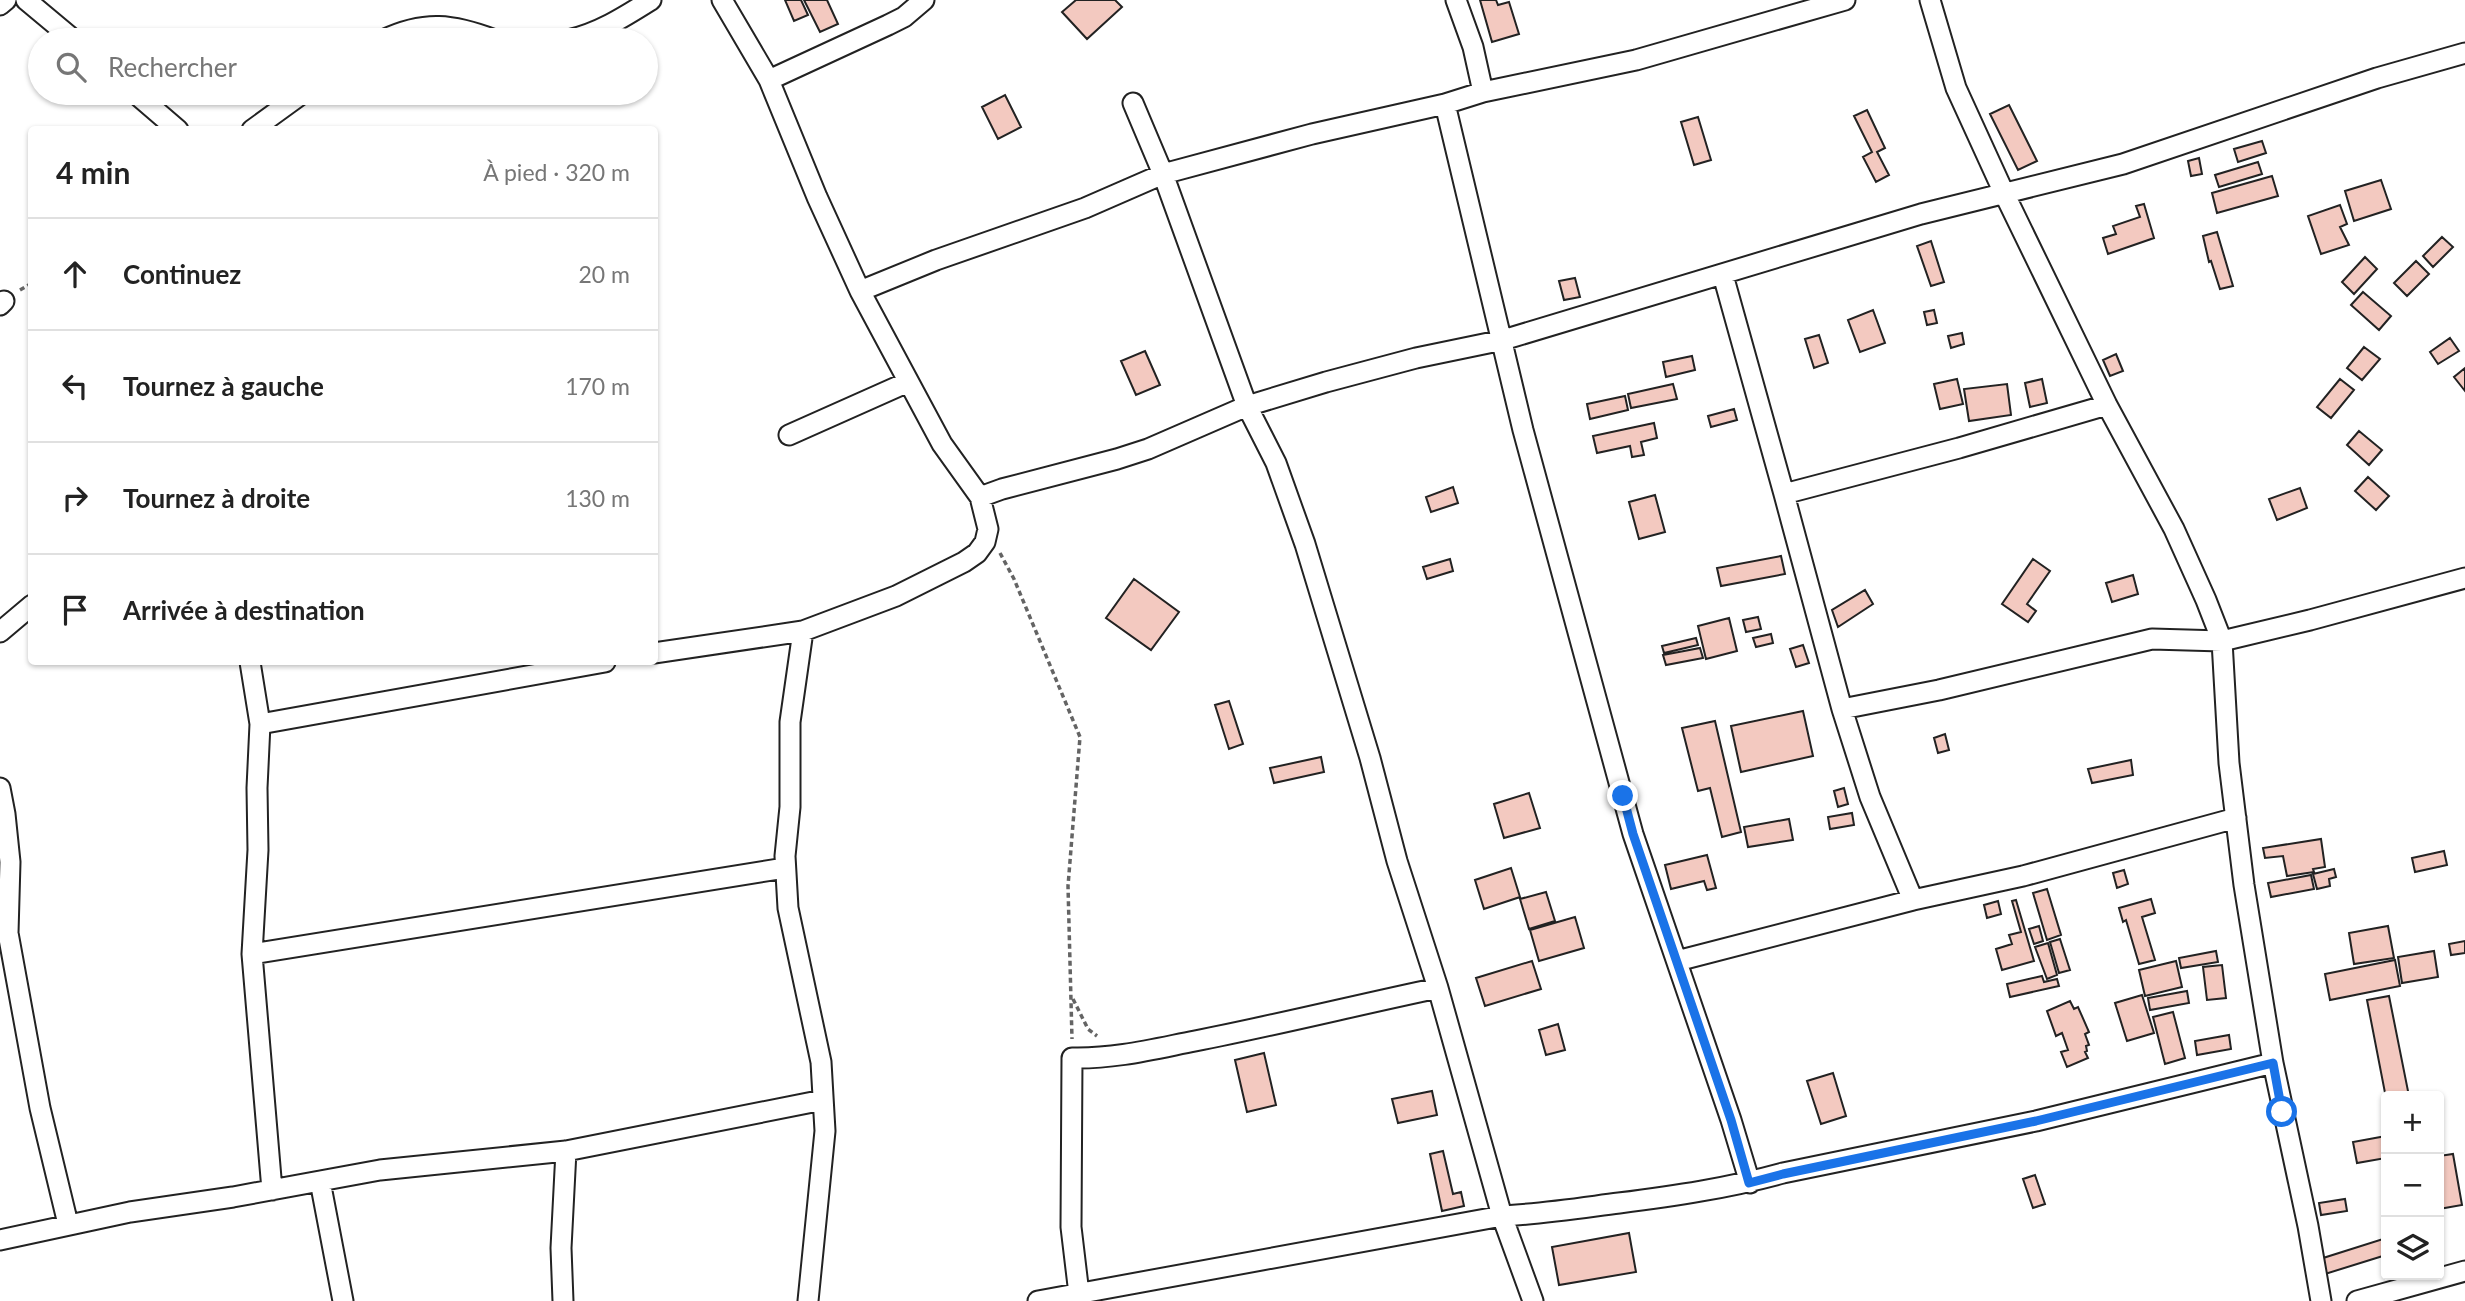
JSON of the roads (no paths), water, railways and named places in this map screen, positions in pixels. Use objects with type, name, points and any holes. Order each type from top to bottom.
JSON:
[{"type":"street","points":[[0,5],[6,0]]},
{"type":"street","points":[[26,0],[60,28]]},
{"type":"street","points":[[605,28],[651,0]]},
{"type":"street","points":[[658,652],[803,631],[896,596],[964,562],[977,554],[985,542],[988,529],[980,497],[942,444],[860,291],[817,197],[769,80],[722,0]]},
{"type":"street","points":[[769,80],[904,17],[924,0]]},
{"type":"street","points":[[1456,0],[1474,47],[1483,92]]},
{"type":"street","points":[[860,291],[936,260],[1085,208],[1163,174],[1312,134],[1446,104],[1483,92],[1636,60],[1845,0]]},
{"type":"street","points":[[1930,0],[1956,88],[2107,405],[2174,529],[2222,641],[2229,763],[2244,885],[2273,1063],[2308,1226],[2320,1301]]},
{"type":"street","points":[[414,28],[459,28]]},
{"type":"street","points":[[980,497],[1137,453],[1247,406],[1416,358],[1503,340],[1884,225],[2004,192],[2123,164],[2364,83],[2465,53]]},
{"type":"street","points":[[1133,103],[1163,174],[1247,406],[1276,463],[1306,544],[1370,758],[1397,861],[1438,988],[1502,1216],[1533,1301]]},
{"type":"street","points":[[1446,104],[1523,430],[1633,834],[1731,1120],[1749,1183]]},
{"type":"street","points":[[149,105],[173,126]]},
{"type":"street","points":[[258,126],[286,105]]},
{"type":"street","points":[[1723,275],[1842,709],[1870,797],[1913,900]]},
{"type":"street","points":[[789,435],[908,382]]},
{"type":"street","points":[[1784,494],[1959,448],[2107,405]]},
{"type":"street","points":[[1842,709],[1938,690],[2152,639],[2222,641],[2465,578]]},
{"type":"street","points":[[0,632],[28,608]]},
{"type":"street","points":[[803,631],[790,722],[790,807],[785,867],[792,930],[821,1062],[825,1131],[808,1301]]},
{"type":"street","points":[[250,665],[260,724],[258,850],[252,954],[272,1190]]},
{"type":"street","points":[[260,724],[588,665]]},
{"type":"street","points":[[0,788],[10,862],[8,933],[40,1108],[68,1224]]},
{"type":"street","points":[[1677,961],[1913,900],[2023,876],[2236,818]]},
{"type":"street","points":[[252,954],[785,867]]},
{"type":"street","points":[[1079,1294],[1071,1227],[1072,1058],[1141,1052],[1250,1031],[1438,988]]},
{"type":"street","points":[[1038,1301],[1502,1216],[1651,1199],[1749,1183],[2036,1121],[2273,1063]]},
{"type":"street","points":[[0,1240],[130,1212],[380,1170],[566,1151],[823,1100]]},
{"type":"street","points":[[563,1301],[561,1248],[566,1151]]},
{"type":"street","points":[[320,1181],[344,1301]]},
{"type":"street","points":[[2357,1301],[2465,1271]]}]
